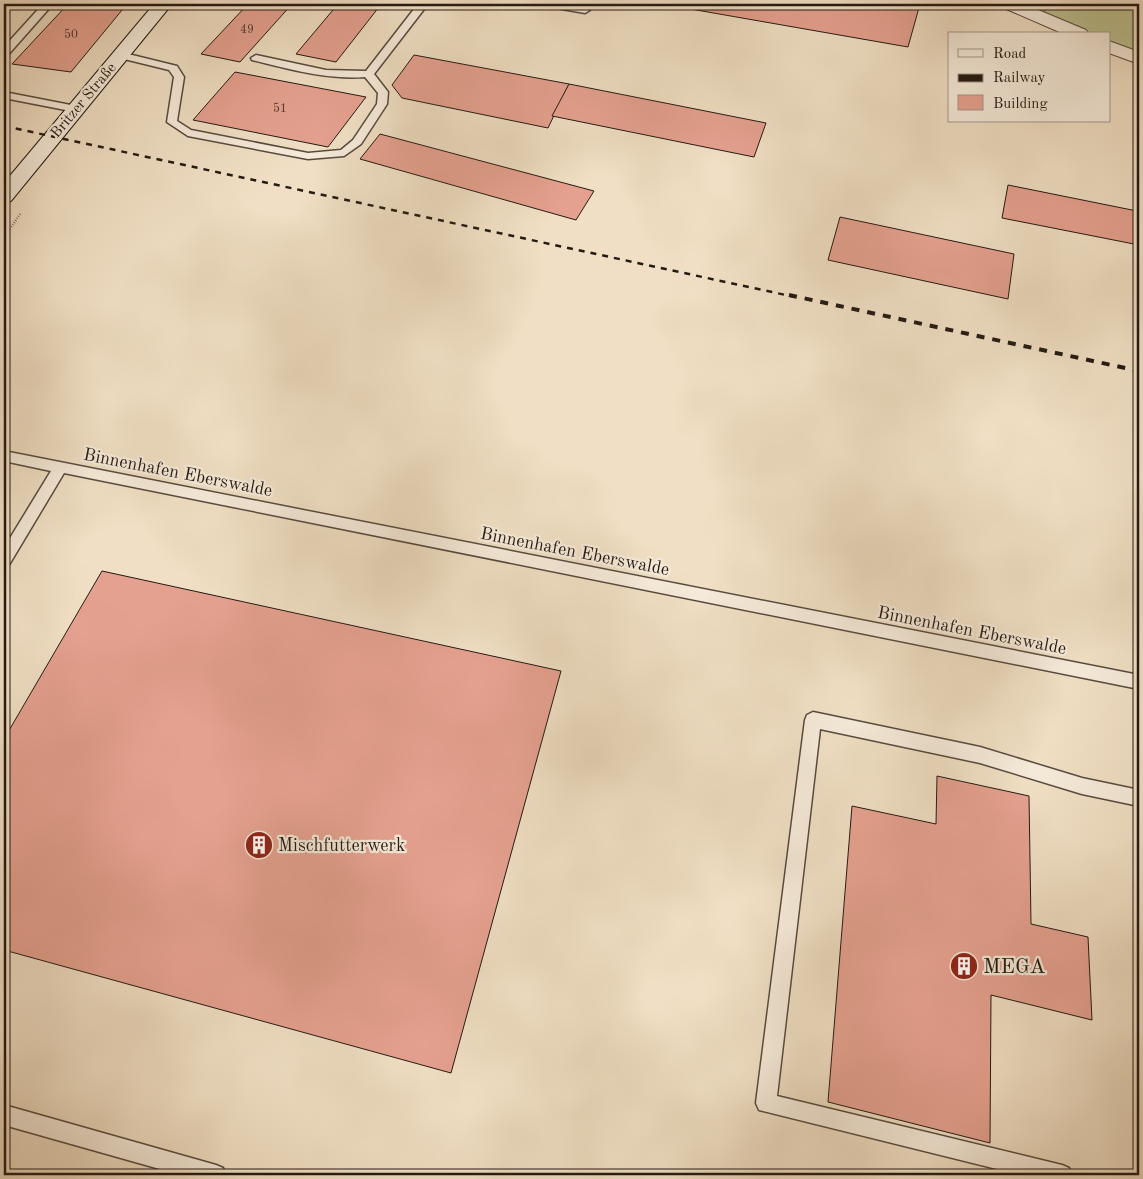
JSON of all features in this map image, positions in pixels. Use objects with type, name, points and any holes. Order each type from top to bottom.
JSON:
[{"type":"main road","name":"Britzer Straße","points":[[4,196],[163,4]]},
{"type":"main road","points":[[1010,4],[1075,32]]},
{"type":"main road","points":[[1110,46],[1139,59]]},
{"type":"lane","points":[[4,53],[48,4]]},
{"type":"lane","points":[[256,58],[348,77],[369,74],[423,4]]},
{"type":"lane","points":[[550,4],[585,10]]},
{"type":"lane","points":[[120,55],[173,68],[178,77],[172,122],[188,133],[308,156],[344,153],[357,142],[382,104],[383,92],[369,74]]},
{"type":"lane","points":[[4,96],[76,109]]},
{"type":"lane","name":"Binnenhafen Eberswalde","points":[[4,456],[1139,682]]},
{"type":"lane","points":[[4,561],[60,468]]},
{"type":"lane","points":[[1062,1175],[766,1103],[813,720],[980,755],[1082,786],[1139,798]]},
{"type":"lane","points":[[4,1116],[216,1175]]},
{"type":"green space","points":[[1046,4],[1139,4],[1139,57],[1110,44],[1110,32],[1082,32],[1044,15]]},
{"type":"building","points":[[68,4],[127,4],[71,72],[12,64]]},
{"type":"building","points":[[248,4],[292,4],[240,62],[201,54]]},
{"type":"building","points":[[338,4],[362,4],[379,7],[336,62],[296,54]]},
{"type":"building","points":[[662,4],[920,4],[908,47]]},
{"type":"building","points":[[414,55],[569,84],[548,128],[402,98],[392,85]]},
{"type":"building","points":[[235,72],[366,97],[328,147],[193,120]]},
{"type":"building","points":[[569,84],[766,123],[754,157],[552,116]]},
{"type":"building","points":[[380,134],[594,191],[576,220],[360,159]]},
{"type":"building","points":[[1008,185],[1137,211],[1139,245],[1002,218]]},
{"type":"building","points":[[840,217],[1014,254],[1008,299],[828,260]]},
{"type":"building","name":"Mischfutterwerk","points":[[102,571],[561,671],[451,1073],[4,950],[4,739]]},
{"type":"building","name":"MEGA","points":[[937,776],[1029,796],[1031,924],[1088,937],[1092,1020],[991,995],[990,1143],[828,1102],[852,806],[936,824]]},
{"type":"railway","points":[[4,126],[795,297]]},
{"type":"railway","points":[[789,295],[1139,371]]},
{"type":"place","name":"Mischfutterwerk","points":[[259,845]]},
{"type":"place","name":"MEGA","points":[[964,966]]}]
